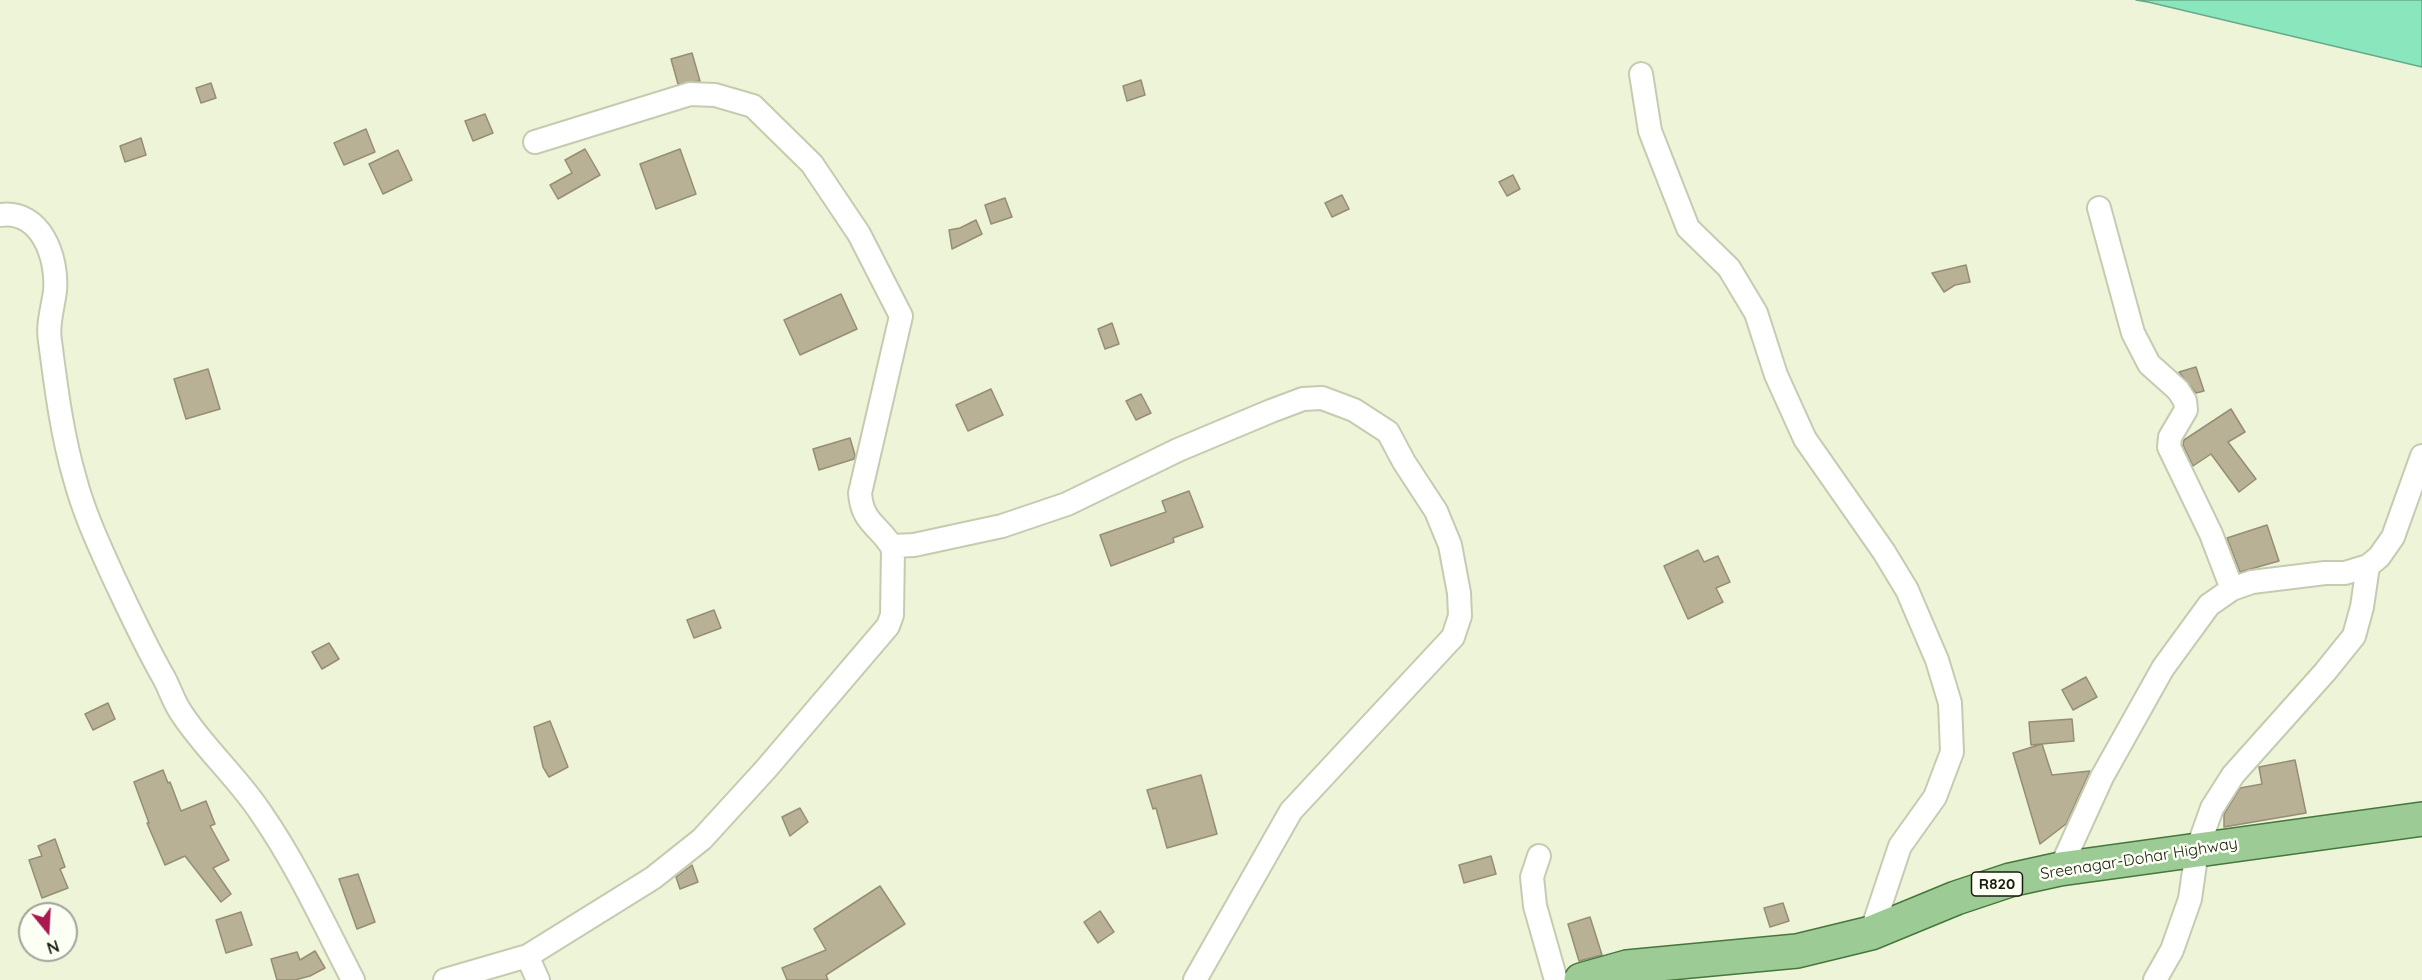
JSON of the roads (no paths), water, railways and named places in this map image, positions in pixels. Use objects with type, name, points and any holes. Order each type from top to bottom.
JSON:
[{"type":"main road","name":"Sreenagar-Dohar Highway","points":[[1581,980],[1627,967],[1797,951],[1871,933],[1956,898],[2010,880],[2060,869],[2422,819]]},
{"type":"street","points":[[1641,74],[1650,131],[1688,228],[1729,268],[1756,313],[1776,375],[1805,439],[1884,552],[1907,590],[1937,660],[1950,703],[1952,752],[1935,797],[1900,846],[1871,933]]},
{"type":"street","points":[[445,980],[526,957],[674,863],[702,839],[766,768],[888,626],[892,615],[893,546],[865,515],[860,493],[901,314],[859,234],[812,164],[753,106],[716,95],[690,94],[535,142]]},
{"type":"street","points":[[2099,208],[2133,333],[2149,364],[2178,390],[2185,401],[2186,410],[2170,437],[2169,447],[2211,534],[2232,589]]},
{"type":"street","points":[[0,215],[19,216],[30,222],[41,233],[51,255],[55,291],[49,337],[64,433],[75,480],[93,531],[123,598],[181,713],[261,813],[309,894],[353,980]]},
{"type":"street","points":[[893,546],[914,545],[1002,526],[1067,504],[1178,450],[1303,399],[1322,398],[1344,406],[1388,432],[1404,462],[1436,511],[1450,544],[1460,593],[1461,616],[1453,637],[1292,811],[1195,980]]},
{"type":"street","points":[[2060,869],[2102,777],[2163,668],[2209,605],[2232,589],[2252,582],[2325,573],[2345,573],[2368,566],[2379,557],[2393,537],[2422,456]]},
{"type":"street","points":[[2155,980],[2172,950],[2190,899],[2197,850],[2212,808],[2233,776],[2354,636],[2362,607],[2368,566]]},
{"type":"street","points":[[1539,856],[1532,877],[1535,906],[1556,980]]},
{"type":"street","points":[[526,957],[538,980]]}]
